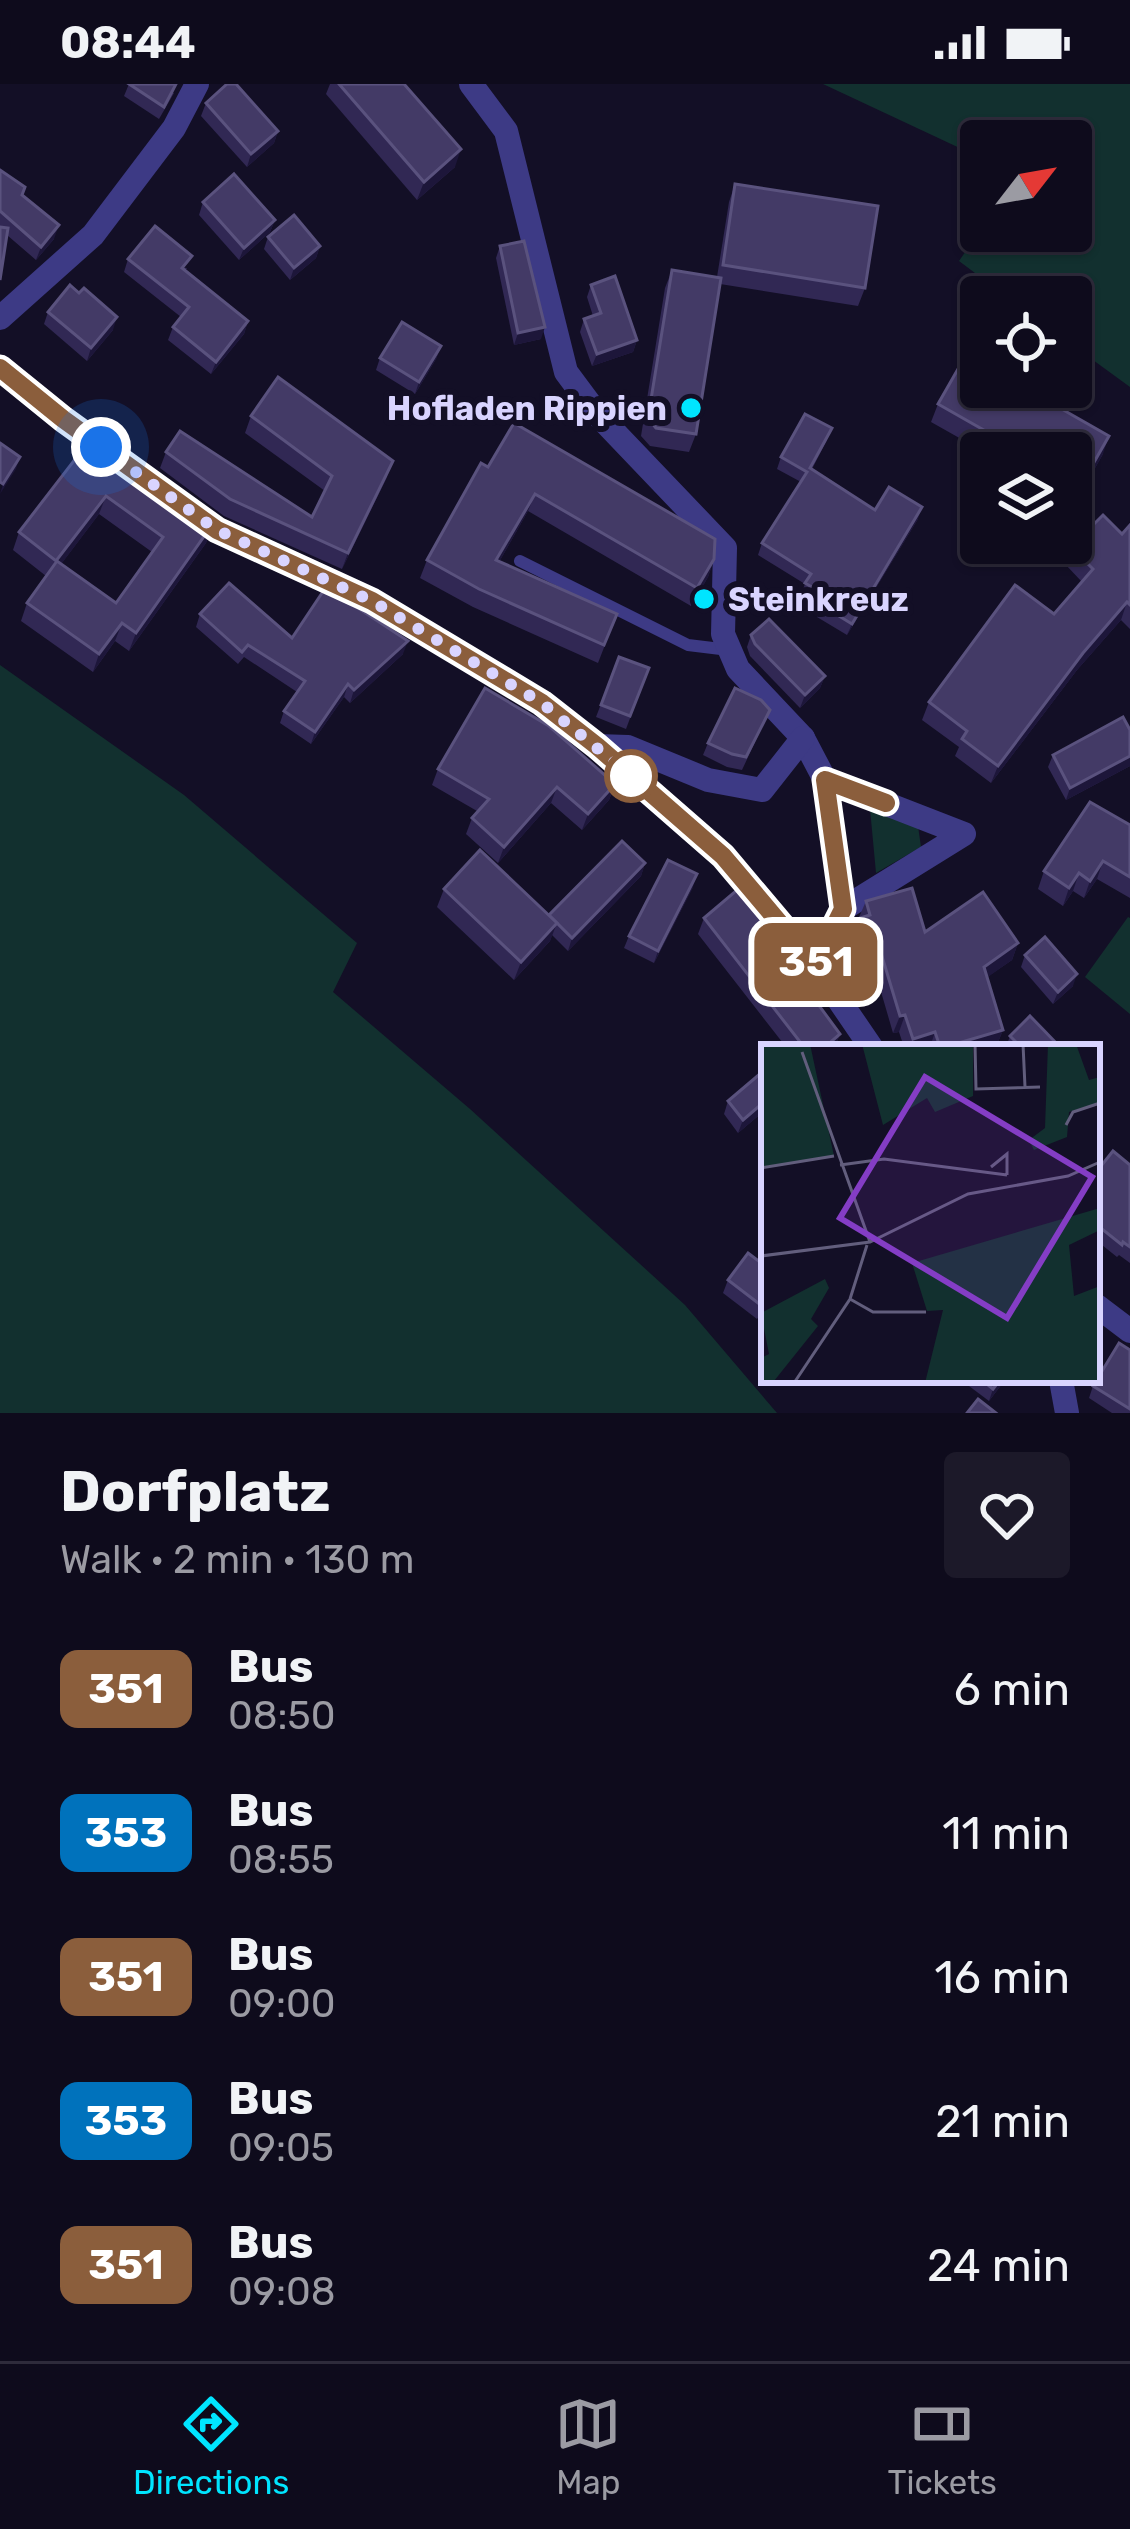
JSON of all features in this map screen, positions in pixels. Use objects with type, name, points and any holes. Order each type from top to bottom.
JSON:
[{"type":"street","points":[[0,318],[93,235],[174,128],[197,84]]},
{"type":"street","points":[[471,84],[506,131],[566,372],[598,415],[725,548],[723,634],[738,669],[803,738],[825,780],[964,833],[843,909],[815,965]]},
{"type":"street","points":[[0,368],[217,530],[372,601],[542,703],[723,856],[815,965],[869,1044]]},
{"type":"street","points":[[597,746],[628,747],[708,780],[762,790],[803,738]]},
{"type":"street","points":[[1100,1308],[1130,1331]]},
{"type":"street","points":[[1062,1383],[1067,1413]]},
{"type":"lane","points":[[520,561],[688,645],[730,650]]},
{"type":"lane","points":[[825,780],[843,909]]},
{"type":"green space","points":[[823,84],[1130,84],[1130,387],[1092,359],[1092,276],[979,276],[959,261],[965,252],[1092,252],[1092,120],[960,120],[960,148]]},
{"type":"green space","points":[[0,665],[184,795],[357,943],[333,992],[470,1109],[685,1305],[777,1413],[0,1413]]},
{"type":"green space","points":[[870,809],[918,826],[921,847],[876,873]]},
{"type":"green space","points":[[1130,918],[1130,1014],[1085,977]]},
{"type":"building","points":[[129,84],[176,84],[164,107]]},
{"type":"building","points":[[227,84],[236,84],[278,131],[251,154],[206,103]]},
{"type":"building","points":[[339,84],[404,84],[461,149],[424,182]]},
{"type":"building","points":[[0,170],[25,187],[22,195],[59,225],[41,247],[0,211]]},
{"type":"building","points":[[234,174],[275,220],[244,248],[203,202]]},
{"type":"building","points":[[735,184],[878,206],[865,288],[723,265]]},
{"type":"building","points":[[294,215],[320,246],[294,268],[268,237]]},
{"type":"building","points":[[155,226],[192,256],[182,268],[248,321],[216,362],[173,327],[189,307],[128,259]]},
{"type":"building","points":[[0,227],[8,228],[0,280]]},
{"type":"building","points":[[524,241],[545,327],[518,333],[500,246]]},
{"type":"building","points":[[672,270],[721,278],[696,434],[656,428],[648,418]]},
{"type":"building","points":[[615,276],[637,340],[597,354],[584,319],[601,313],[591,285]]},
{"type":"building","points":[[70,285],[79,293],[84,288],[117,317],[91,348],[48,312]]},
{"type":"building","points":[[402,322],[441,346],[419,382],[380,358]]},
{"type":"building","points":[[960,366],[960,408],[1060,408],[1109,436],[1092,466],[1092,432],[987,432],[938,404]]},
{"type":"building","points":[[278,377],[393,461],[348,553],[230,499],[166,452],[180,431],[312,517],[332,476],[251,416]]},
{"type":"building","points":[[805,414],[832,428],[810,468],[875,510],[889,487],[922,507],[852,624],[821,605],[829,597],[805,583],[811,574],[762,543],[807,472],[781,457]]},
{"type":"building","points":[[514,423],[715,539],[714,559],[697,588],[535,494],[496,560],[617,614],[604,645],[479,589],[427,560],[481,463],[488,467]]},
{"type":"building","points":[[0,443],[20,457],[3,484],[0,482]]},
{"type":"building","points":[[86,445],[142,488],[148,479],[212,525],[136,633],[122,623],[99,654],[27,603],[57,561],[116,603],[163,537],[106,496],[56,561],[19,532]]},
{"type":"building","points":[[1103,515],[1122,534],[1130,525],[1130,605],[1127,602],[1083,653],[998,766],[962,739],[967,731],[929,702],[1015,585],[1054,614],[1093,569],[1088,564],[1092,564],[1092,526]]},
{"type":"building","points":[[229,583],[292,638],[326,587],[408,641],[354,690],[348,684],[315,732],[284,711],[305,681],[248,645],[242,652],[200,614]]},
{"type":"building","points":[[769,619],[825,676],[805,695],[755,644],[751,635]]},
{"type":"building","points":[[619,657],[649,668],[630,716],[601,705]]},
{"type":"building","points":[[485,688],[549,726],[615,784],[588,814],[557,787],[504,847],[472,818],[489,799],[438,769]]},
{"type":"building","points":[[735,688],[761,700],[770,710],[746,757],[708,743]]},
{"type":"building","points":[[1123,717],[1130,730],[1130,756],[1070,788],[1053,755]]},
{"type":"building","points":[[1090,802],[1130,825],[1130,877],[1103,861],[1090,881],[1079,873],[1069,888],[1044,871]]},
{"type":"building","points":[[622,841],[645,863],[572,938],[549,915]]},
{"type":"building","points":[[480,850],[557,923],[521,962],[444,889]]},
{"type":"building","points":[[668,860],[697,874],[658,951],[629,936]]},
{"type":"building","points":[[912,888],[925,932],[983,892],[1018,943],[984,967],[1003,1030],[955,1044],[939,1044],[935,1032],[913,1039],[905,1015],[900,1016],[881,953],[869,957],[857,919],[870,915],[866,901]]},
{"type":"building","points":[[737,890],[784,944],[778,950],[840,1034],[828,1044],[802,1044],[704,918]]},
{"type":"building","points":[[1045,937],[1077,974],[1058,992],[1025,955]]},
{"type":"building","points":[[1030,1016],[1057,1044],[1018,1044],[1010,1036]]},
{"type":"building","points":[[761,1073],[761,1105],[743,1120],[728,1101]]},
{"type":"building","points":[[1113,1151],[1130,1165],[1130,1247],[1100,1227],[1100,1167]]},
{"type":"building","points":[[748,1253],[761,1263],[761,1305],[728,1280]]},
{"type":"building","points":[[1119,1343],[1130,1350],[1130,1409],[1093,1386],[1100,1383],[1100,1374]]},
{"type":"building","points":[[978,1399],[996,1413],[967,1413]]},
{"type":"bus line","name":"351","points":[[0,368],[217,530],[372,601],[542,703],[723,856],[815,965],[843,909],[825,780],[886,803]]},
{"type":"place","name":"Hofladen Rippien","points":[[691,408]]},
{"type":"place","name":"Steinkreuz","points":[[704,599]]},
{"type":"route","points":[[101,447],[217,530],[372,601],[542,703],[631,776]]}]
